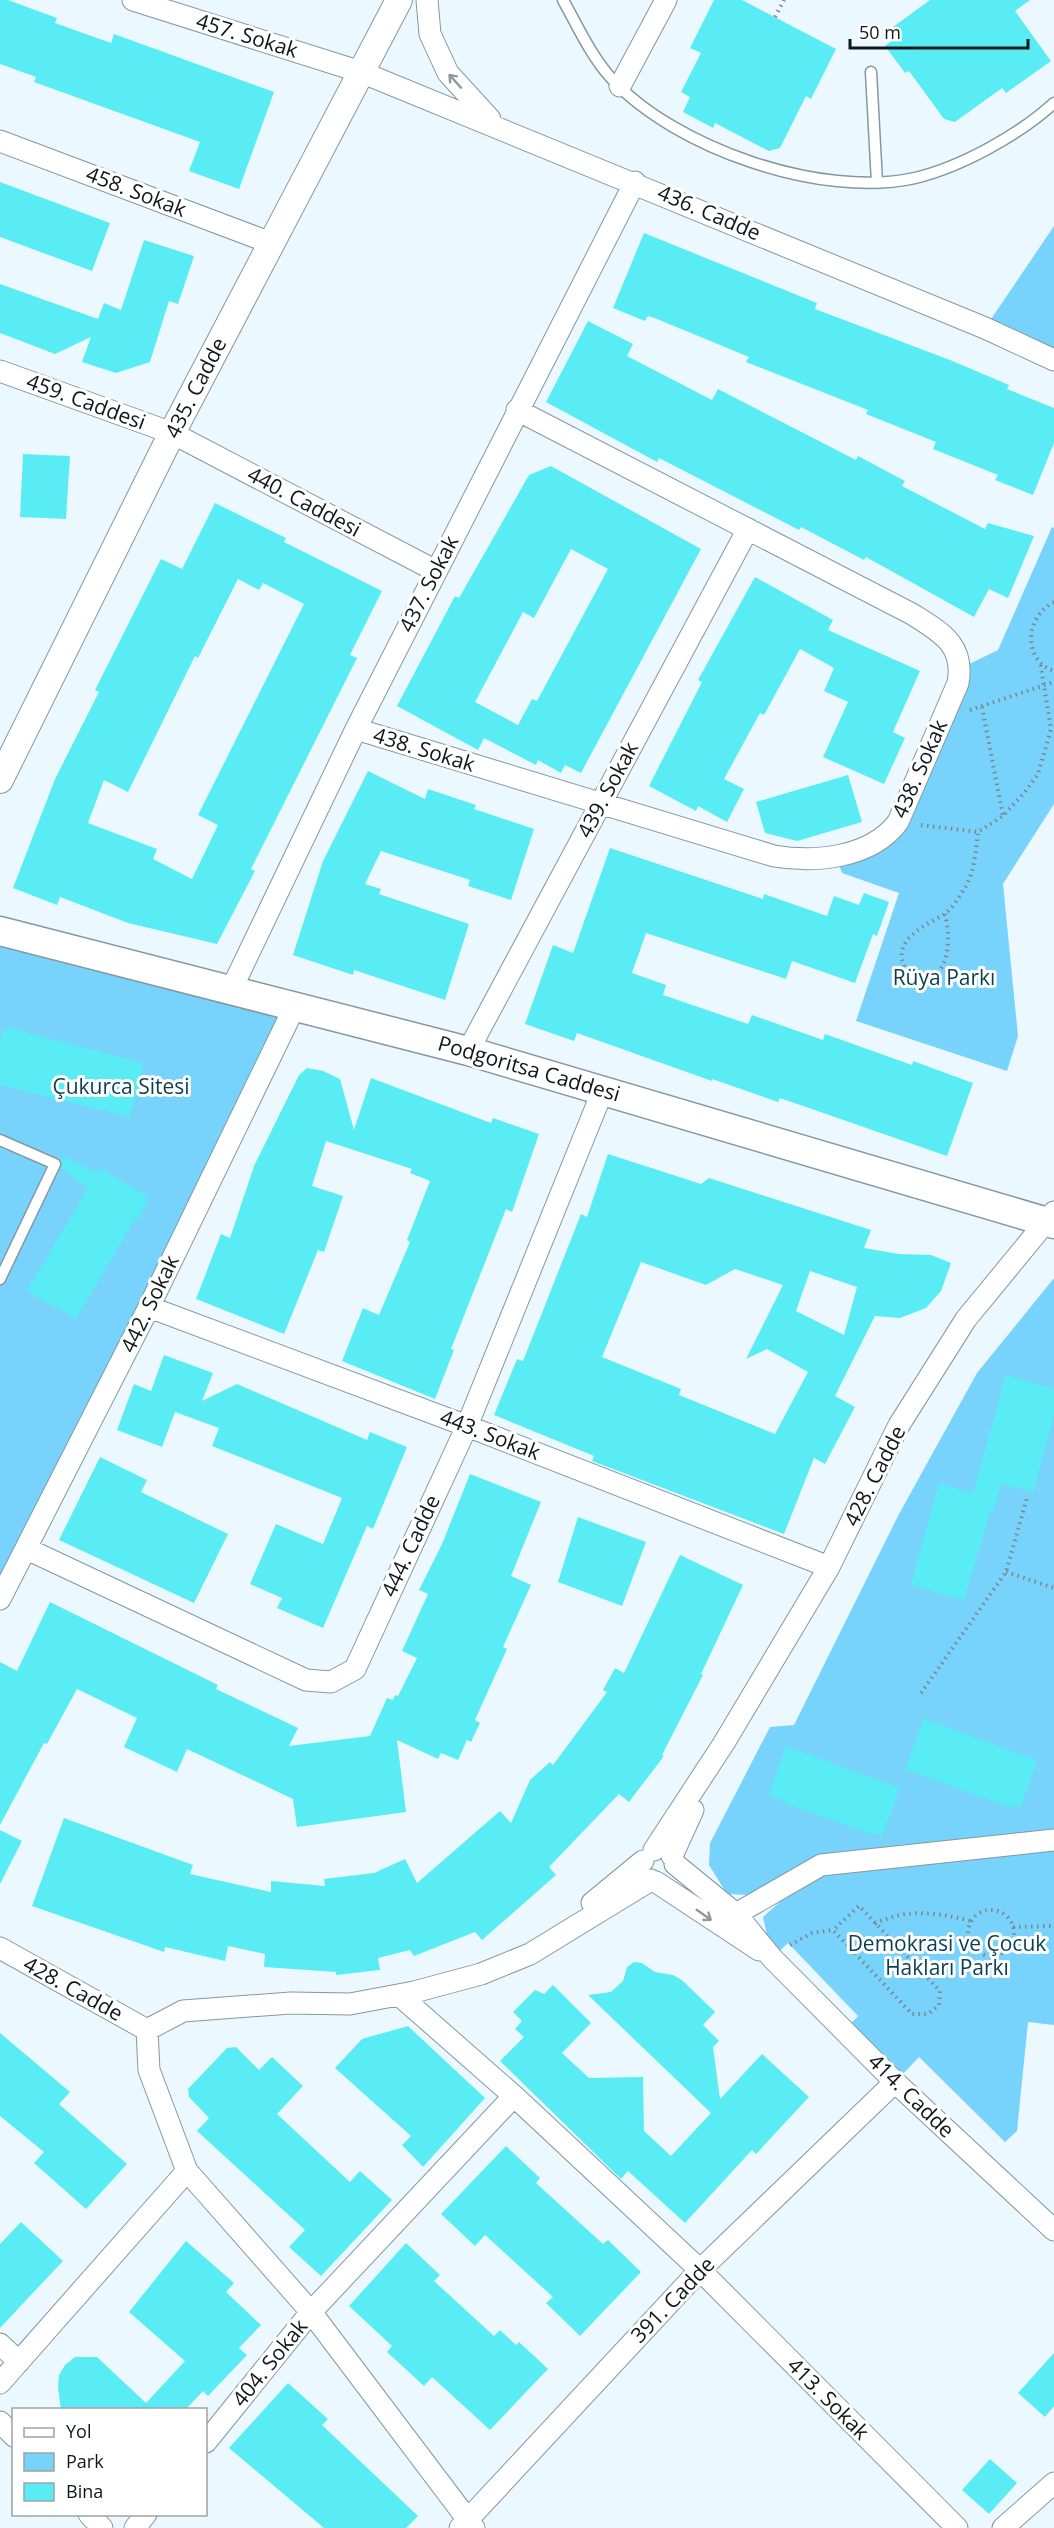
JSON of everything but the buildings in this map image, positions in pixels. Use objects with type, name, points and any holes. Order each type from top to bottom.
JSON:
[{"type":"main road","name":"Podgoritsa Caddesi","points":[[0,931],[468,1051],[1051,1219]]},
{"type":"street","name":"457. Sokak","points":[[133,0],[361,72]]},
{"type":"street","name":"435. Cadde","points":[[1,777],[172,433],[399,0]]},
{"type":"street","points":[[427,0],[430,34],[448,73],[494,124]]},
{"type":"street","points":[[620,86],[666,0]]},
{"type":"street","name":"436. Cadde","points":[[361,72],[494,124],[985,328],[1054,360]]},
{"type":"street","name":"458. Sokak","points":[[0,141],[271,243]]},
{"type":"street","name":"437. Sokak","points":[[231,990],[356,729],[635,183]]},
{"type":"street","name":"459. Caddesi","points":[[0,371],[172,433]]},
{"type":"street","name":"438. Sokak","points":[[356,729],[774,856],[800,860],[836,856],[871,843],[890,832],[898,822],[958,683],[961,668],[952,644],[938,631],[912,614],[517,410]]},
{"type":"street","name":"440. Caddesi","points":[[172,433],[436,571]]},
{"type":"street","name":"439. Sokak","points":[[468,1051],[748,529]]},
{"type":"street","name":"442. Sokak","points":[[0,1599],[149,1307],[295,1006]]},
{"type":"street","name":"444. Cadde","points":[[27,1549],[306,1680],[331,1682],[355,1669],[467,1426],[603,1090]]},
{"type":"street","name":"428. Cadde","points":[[658,1865],[724,1743],[829,1567],[899,1425],[966,1318],[1051,1219]]},
{"type":"street","name":"443. Sokak","points":[[149,1307],[467,1426],[829,1567]]},
{"type":"street","points":[[736,1914],[821,1865],[1054,1840]]},
{"type":"street","points":[[658,1865],[736,1914],[773,1959]]},
{"type":"street","points":[[467,2525],[311,2312],[187,2171],[149,2070],[147,2030],[183,2011],[291,2003],[350,2004],[399,1995],[481,1974],[530,1954],[658,1865]]},
{"type":"street","points":[[658,1865],[773,1959]]},
{"type":"street","name":"428. Cadde","points":[[0,1948],[147,2030]]},
{"type":"street","name":"414. Cadde","points":[[773,1959],[895,2082],[1054,2230]]},
{"type":"street","name":"413. Sokak","points":[[399,1995],[514,2096],[700,2270],[957,2528]]},
{"type":"street","name":"391. Cadde","points":[[467,2525],[700,2270],[895,2082]]},
{"type":"street","name":"404. Sokak","points":[[207,2441],[311,2312],[514,2096]]},
{"type":"street","points":[[0,2383],[187,2171]]},
{"type":"street","points":[[0,2344],[19,2362]]},
{"type":"street","points":[[0,2422],[12,2434]]},
{"type":"street","points":[[1003,2528],[1054,2483]]},
{"type":"street","points":[[91,2516],[102,2528]]},
{"type":"street","points":[[135,2528],[144,2516]]},
{"type":"lane","points":[[563,0],[610,77],[652,113],[709,147],[794,176],[877,183],[915,178],[960,162],[1035,121],[1054,103]]},
{"type":"lane","points":[[871,72],[877,183]]},
{"type":"lane","points":[[0,1140],[55,1164],[0,1279]]},
{"type":"path","points":[[775,17],[784,0]]},
{"type":"path","points":[[898,822],[978,832],[1003,816],[1038,774],[1051,729],[1040,662],[1030,639],[1037,615],[1054,602]]},
{"type":"path","points":[[1040,662],[1054,671]]},
{"type":"path","points":[[943,718],[1054,682]]},
{"type":"path","points":[[982,707],[1003,816]]},
{"type":"path","points":[[945,914],[948,938],[944,963],[932,976],[922,980],[914,978],[908,974],[902,962],[905,945],[920,926],[945,914],[967,883],[975,862],[978,832]]},
{"type":"path","points":[[921,1692],[1006,1572],[1028,1498]]},
{"type":"path","points":[[1006,1572],[1054,1588]]},
{"type":"path","points":[[773,1959],[799,1939],[812,1933],[833,1930],[859,1906],[940,1991],[939,2005],[934,2011],[921,2016],[912,2014],[833,1930]]},
{"type":"path","points":[[983,1911],[998,1911],[1010,1920],[1013,1927],[1014,1935],[1008,1949],[995,1956],[980,1954],[969,1943],[967,1935],[970,1921],[983,1911]]},
{"type":"path","points":[[876,1924],[890,1916],[917,1912],[970,1921]]},
{"type":"path","points":[[1013,1927],[1054,1926]]},
{"type":"green space","points":[[1054,226],[1054,360],[985,328]]},
{"type":"green space","name":"Rüya Parkı","points":[[1052,527],[1054,528],[1054,804],[1003,884],[1018,1036],[1007,1071],[856,1021],[899,893],[842,873],[836,856],[881,838],[961,668],[998,650]]},
{"type":"green space","name":"Çukurca Sitesi","points":[[0,931],[295,1006],[0,1599]]},
{"type":"green space","name":"Demokrasi ve Çocuk Hakları Parkı","points":[[1054,1278],[1054,2025],[1028,2022],[1017,2131],[1005,2142],[919,2057],[895,2082],[844,2031],[858,2016],[788,1943],[772,1958],[763,1917],[819,1867],[748,1895],[727,1894],[709,1865],[710,1843],[770,1727],[794,1725],[899,1514],[977,1373]]}]
